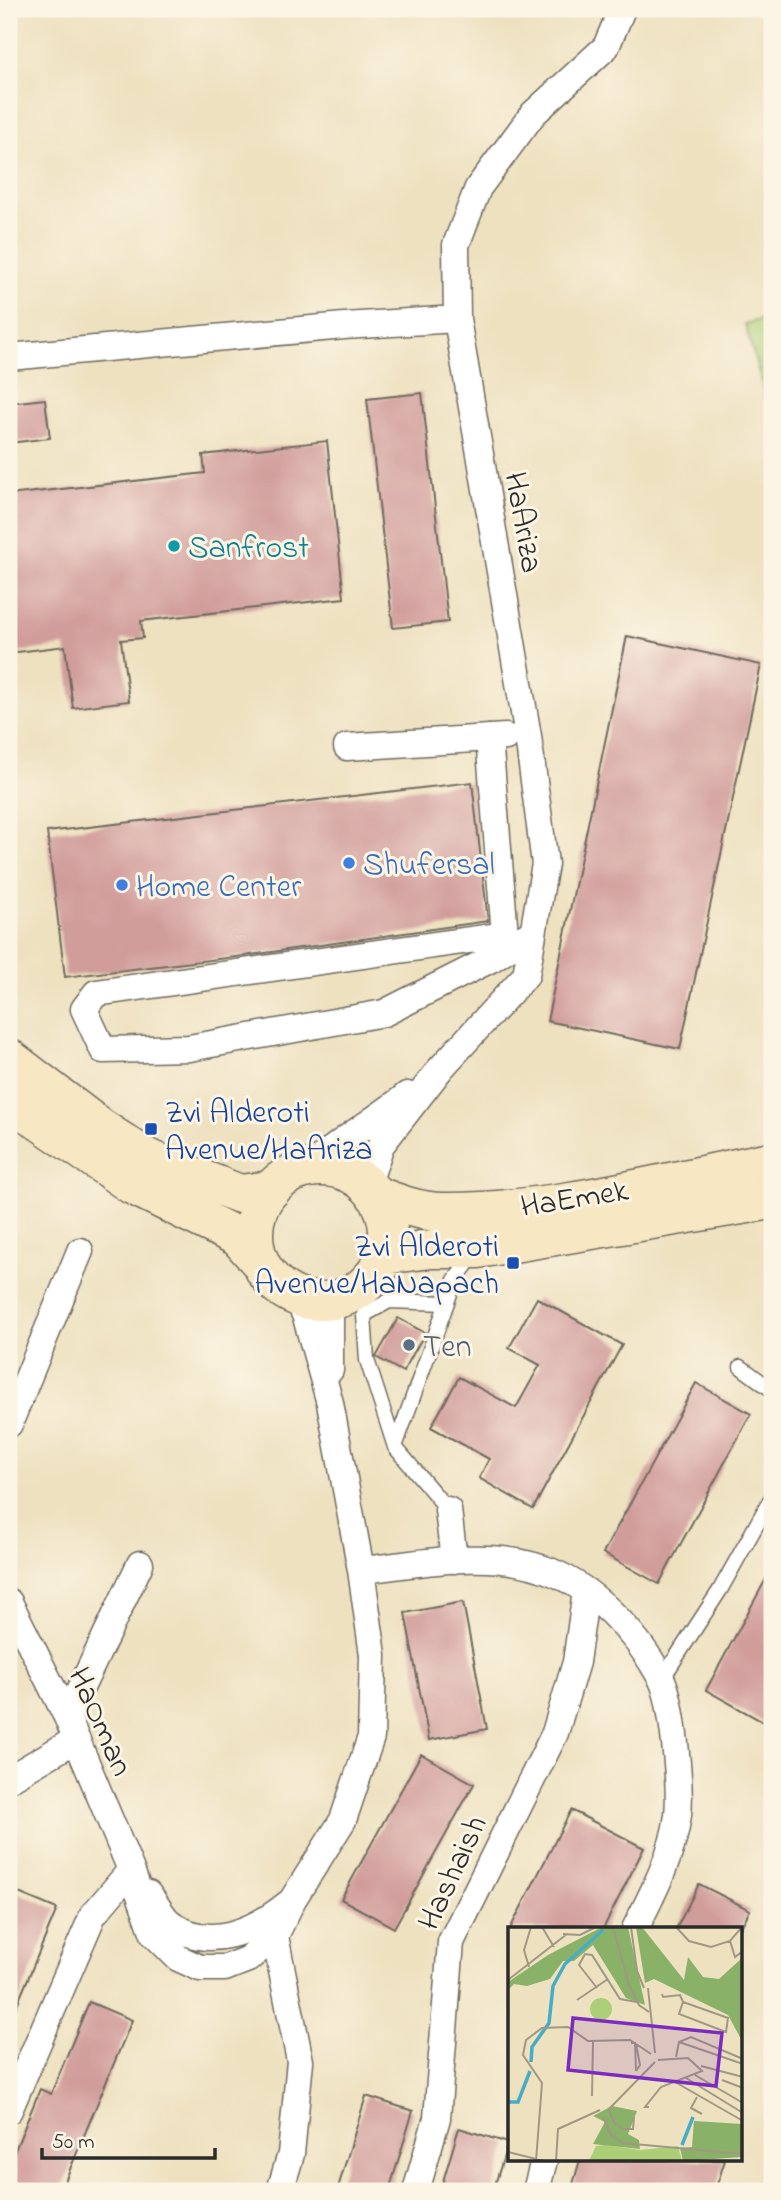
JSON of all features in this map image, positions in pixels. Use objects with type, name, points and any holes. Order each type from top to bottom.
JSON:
[{"type":"main road","points":[[9,1058],[102,1129],[147,1157],[240,1194],[271,1190]]},
{"type":"main road","points":[[9,1100],[132,1185],[237,1237],[281,1289],[315,1299],[365,1285],[384,1255],[387,1224],[371,1191],[340,1170],[308,1169],[287,1176],[271,1190],[256,1218],[254,1240],[259,1261]]},
{"type":"main road","name":"HaEmek","points":[[371,1191],[404,1205],[440,1212],[504,1208],[563,1200],[772,1161]]},
{"type":"main road","name":"HaEmek","points":[[384,1255],[432,1249],[478,1249],[772,1200]]},
{"type":"street","name":"HaAriza","points":[[371,1191],[381,1145],[441,1068],[526,975],[545,864],[528,736],[457,319],[456,245],[478,188],[533,114],[606,47],[622,9]]},
{"type":"street","points":[[9,357],[344,326],[457,319]]},
{"type":"street","points":[[347,747],[528,736]]},
{"type":"street","points":[[489,738],[505,935]]},
{"type":"street","points":[[533,932],[491,959],[384,1013],[189,1048],[103,1050],[84,1009],[96,993],[533,932]]},
{"type":"street","name":"HaAriza","points":[[308,1169],[327,1151],[380,1117],[441,1068]]},
{"type":"street","points":[[9,1424],[80,1251]]},
{"type":"street","points":[[131,1870],[154,1934],[178,1958],[200,1968],[225,1968],[248,1959],[275,1936],[293,1899],[343,1820],[370,1737],[373,1655],[362,1570],[330,1403],[306,1317],[315,1299],[330,1312],[330,1403]]},
{"type":"street","points":[[448,1510],[454,1560]]},
{"type":"street","points":[[362,1570],[454,1560],[495,1559],[542,1568],[586,1591],[625,1629],[662,1679],[675,1749],[678,1814],[661,1877],[636,1927]]},
{"type":"street","points":[[9,1779],[71,1729],[140,1564]]},
{"type":"street","name":"Hashaish","points":[[416,2191],[437,2118],[451,1942],[555,1733],[576,1662],[586,1591]]},
{"type":"street","name":"HaOman","points":[[9,1602],[71,1729],[131,1870]]},
{"type":"street","points":[[131,1870],[168,1920],[191,1934],[214,1939],[265,1923],[293,1899]]},
{"type":"street","points":[[9,2110],[93,1915],[131,1870]]},
{"type":"street","points":[[275,1936],[300,2061],[291,2154],[280,2191]]},
{"type":"street","points":[[536,2191],[543,2162]]},
{"type":"lane","points":[[395,1447],[455,1280],[478,1249]]},
{"type":"lane","points":[[446,1303],[389,1301],[364,1315],[367,1360],[395,1447],[448,1510]]},
{"type":"lane","points":[[741,1367],[772,1390]]},
{"type":"lane","points":[[662,1679],[720,1590],[772,1497]]},
{"type":"green space","points":[[772,316],[772,419],[745,324]]},
{"type":"building","points":[[422,393],[448,622],[393,628],[367,399]]},
{"type":"building","points":[[45,399],[50,438],[9,443],[9,403]]},
{"type":"building","name":"Sanfrost","points":[[327,441],[344,598],[141,621],[143,638],[121,640],[129,701],[73,708],[65,646],[9,653],[9,495],[205,473],[203,455]]},
{"type":"building","points":[[627,636],[761,665],[680,1049],[547,1021]]},
{"type":"building","points":[[472,782],[488,921],[244,956],[65,977],[47,832]]},
{"type":"building","points":[[537,1298],[622,1345],[533,1509],[479,1478],[489,1459],[431,1427],[459,1377],[516,1408],[540,1365],[509,1348]]},
{"type":"building","points":[[398,1318],[425,1333],[403,1372],[376,1357]]},
{"type":"building","points":[[696,1383],[751,1414],[659,1584],[603,1553]]},
{"type":"building","points":[[772,1568],[772,1727],[706,1690]]},
{"type":"building","points":[[463,1602],[487,1729],[429,1740],[405,1613]]},
{"type":"building","points":[[421,1754],[474,1784],[394,1928],[341,1899]]},
{"type":"building","points":[[571,1810],[644,1848],[604,1927],[511,1927]]},
{"type":"building","points":[[699,1884],[750,1910],[741,1927],[677,1927]]},
{"type":"building","points":[[9,1889],[57,1909],[9,2024]]},
{"type":"building","points":[[89,2002],[132,2020],[61,2191],[9,2191],[9,2165],[40,2089],[51,2094]]},
{"type":"building","points":[[366,2096],[413,2111],[389,2191],[337,2191]]},
{"type":"building","points":[[459,2128],[508,2143],[493,2191],[440,2191]]},
{"type":"building","points":[[579,2162],[724,2162],[715,2191],[571,2191]]},
{"type":"place","name":"Sanfrost","points":[[174,546]]},
{"type":"place","name":"Shufersal","points":[[349,863]]},
{"type":"place","name":"Home Center","points":[[122,885]]},
{"type":"place","name":"Zvi Alderoti Avenue/HaAriza","points":[[151,1129]]},
{"type":"place","name":"Zvi Alderoti Avenue/HaNapach","points":[[513,1263]]},
{"type":"place","name":"Ten","points":[[409,1345]]}]
